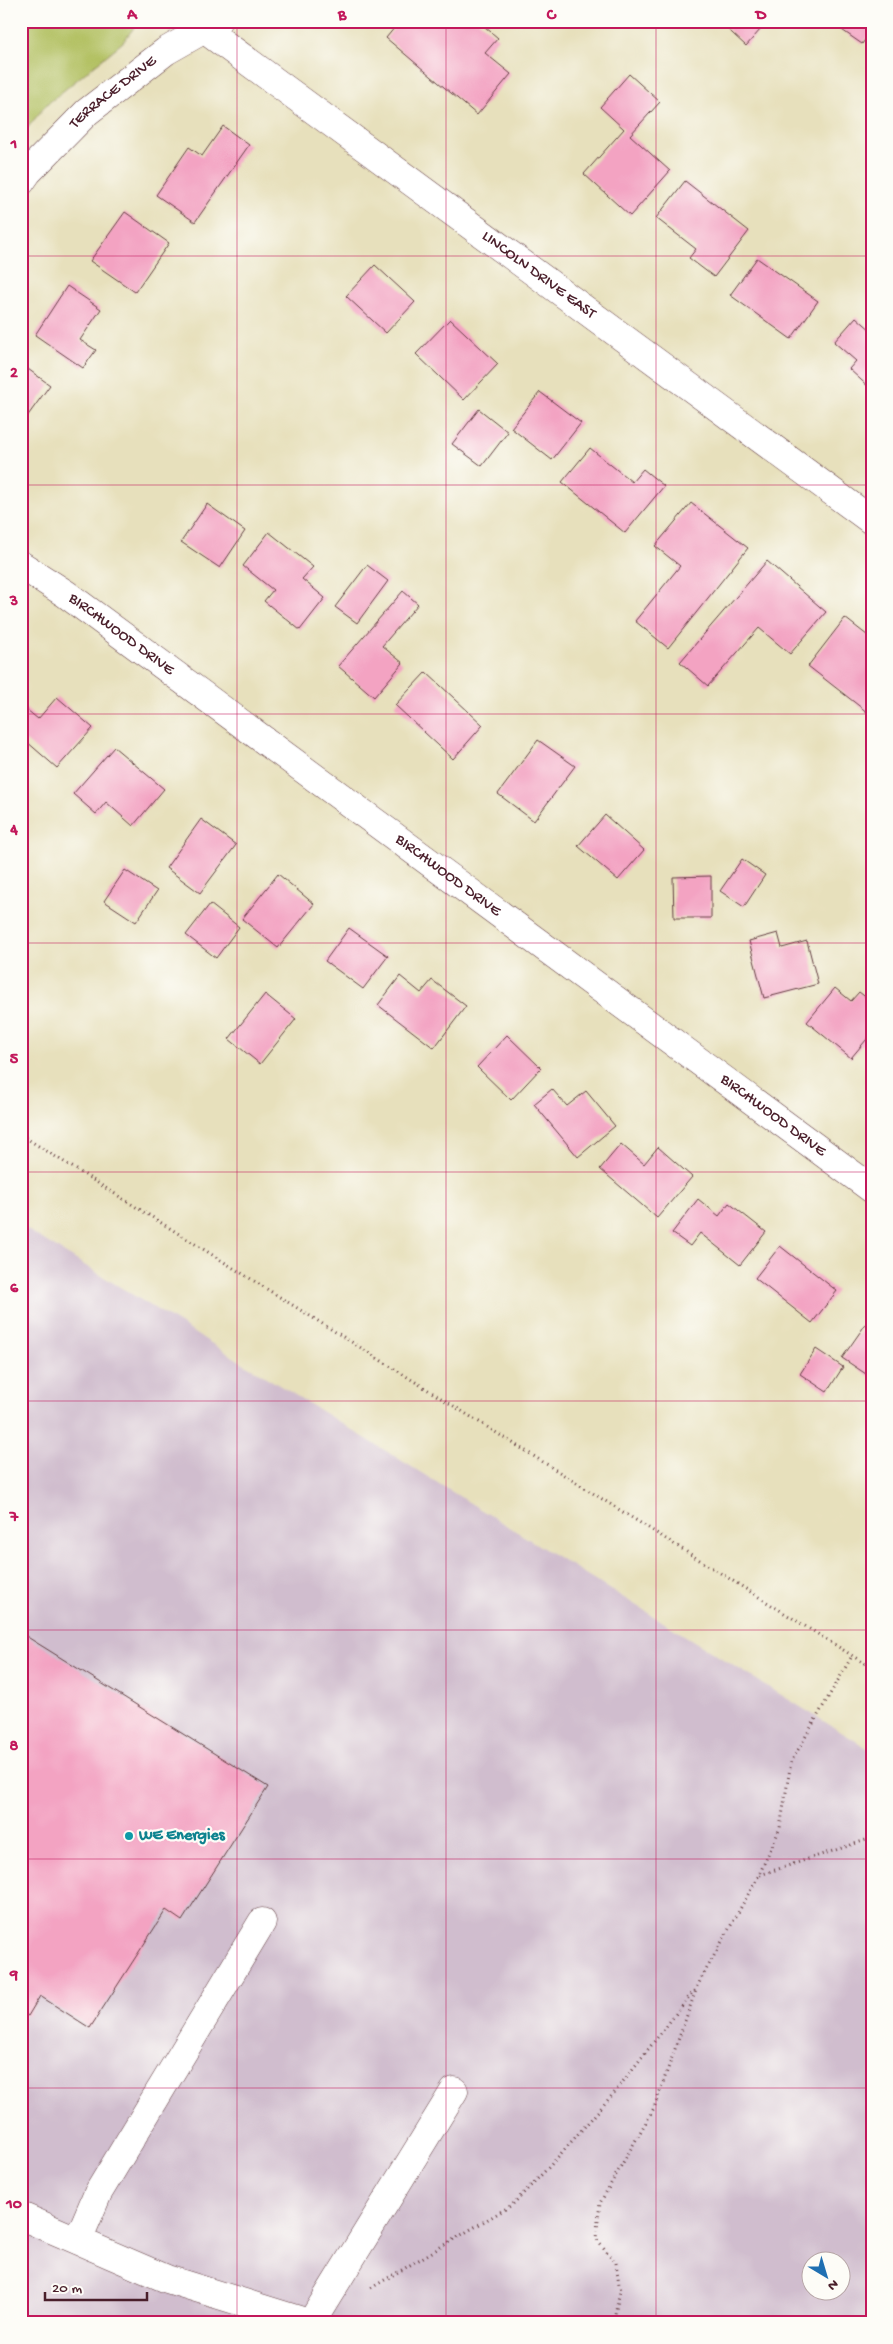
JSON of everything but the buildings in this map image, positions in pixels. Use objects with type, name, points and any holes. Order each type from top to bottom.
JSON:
[{"type":"street","name":"TERRACE DRIVE","points":[[21,182],[28,172],[86,112],[205,24]]},
{"type":"street","name":"LINCOLN DRIVE EAST","points":[[205,24],[872,521]]},
{"type":"street","name":"BIRCHWOOD DRIVE","points":[[21,565],[66,594],[872,1189]]},
{"type":"street","points":[[78,2240],[98,2193],[262,1922]]},
{"type":"street","points":[[21,2216],[167,2279],[310,2323],[454,2090]]},
{"type":"path","points":[[21,1135],[872,1668]]},
{"type":"path","points":[[363,2293],[512,2205],[550,2167],[614,2093],[696,1988],[759,1875],[780,1828],[791,1762],[852,1656]]},
{"type":"path","points":[[759,1875],[872,1838]]},
{"type":"path","points":[[613,2323],[620,2291],[616,2263],[596,2238],[600,2203],[654,2108],[696,1988]]},
{"type":"shaded area","points":[[21,1226],[872,1751],[872,2323],[21,2323]]},
{"type":"green space","points":[[21,21],[139,21],[123,42],[46,105],[21,136]]},
{"type":"place","name":"WE Energies","points":[[129,1836]]}]
